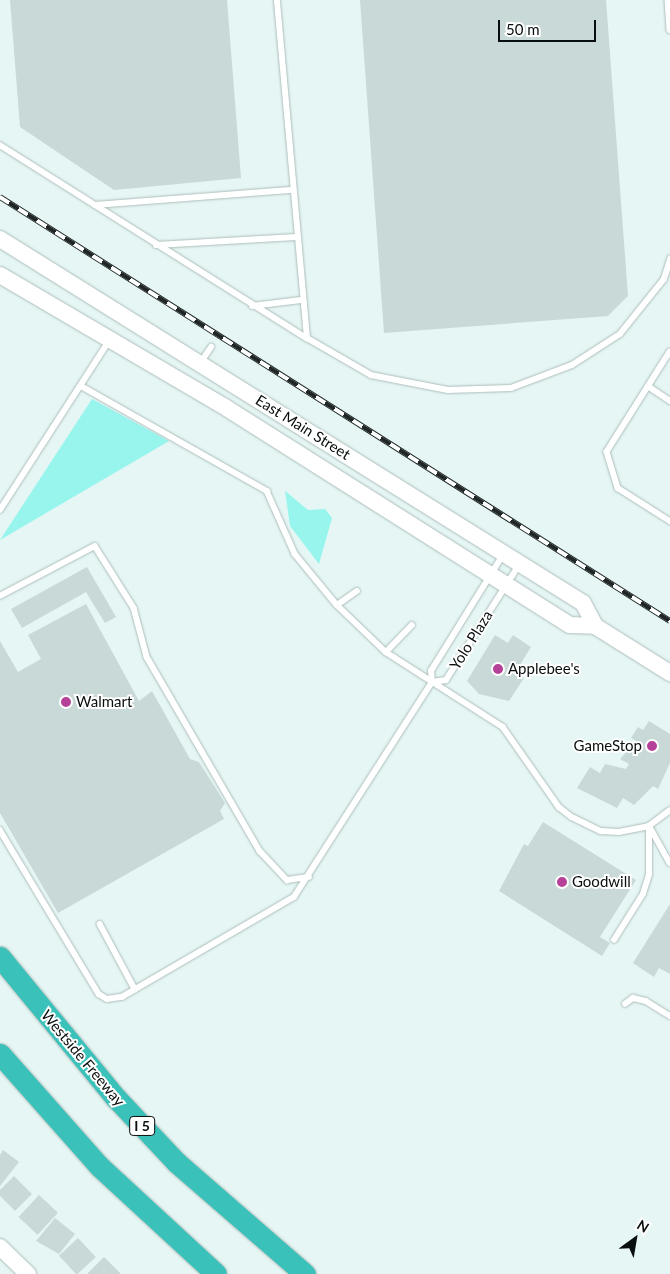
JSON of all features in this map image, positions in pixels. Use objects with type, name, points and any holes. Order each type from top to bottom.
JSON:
[{"type":"highway","name":"Westside Freeway","points":[[0,957],[90,1069],[176,1162],[305,1274]]},
{"type":"highway","points":[[2,1056],[99,1166],[216,1274]]},
{"type":"main road","name":"East Main Street","points":[[0,239],[202,362],[583,603],[595,626]]},
{"type":"main road","name":"East Main Street","points":[[0,275],[110,340],[570,625],[595,626],[670,673]]},
{"type":"main road","points":[[0,1247],[28,1274]]},
{"type":"lane","points":[[277,0],[301,300],[307,338]]},
{"type":"lane","points":[[668,0],[670,30]]},
{"type":"lane","points":[[0,145],[252,306],[371,374],[448,390],[511,388],[572,365],[620,334],[664,279],[670,259]]},
{"type":"lane","points":[[94,205],[292,190]]},
{"type":"lane","points":[[156,245],[296,237]]},
{"type":"lane","points":[[252,306],[301,300]]},
{"type":"lane","points":[[0,510],[110,340]]},
{"type":"lane","points":[[202,362],[211,347]]},
{"type":"lane","points":[[670,352],[607,452],[607,464],[618,488],[670,521]]},
{"type":"lane","points":[[81,386],[268,491],[296,554],[336,605],[386,652],[503,727],[560,809],[601,831],[649,826],[670,810]]},
{"type":"lane","points":[[648,386],[670,400]]},
{"type":"lane","points":[[0,596],[95,546],[134,608],[147,657],[260,851],[288,880],[309,877]]},
{"type":"lane","name":"Yolo Plaza","points":[[504,553],[431,671],[432,682],[446,680],[520,563]]},
{"type":"lane","points":[[336,605],[357,591]]},
{"type":"lane","points":[[386,652],[412,625]]},
{"type":"lane","points":[[0,830],[99,994],[107,999],[136,989],[281,905],[309,877],[432,682]]},
{"type":"lane","points":[[649,826],[670,863]]},
{"type":"lane","points":[[614,940],[643,894],[649,874],[649,826]]},
{"type":"lane","points":[[100,924],[136,989]]},
{"type":"lane","points":[[625,1004],[633,998],[646,1001],[670,1016]]},
{"type":"shaded area","points":[[92,399],[169,441],[0,540]]},
{"type":"shaded area","points":[[285,491],[308,510],[325,509],[332,518],[319,564],[290,526]]},
{"type":"building","points":[[10,0],[227,0],[241,178],[114,190],[20,127]]},
{"type":"building","points":[[360,0],[606,0],[628,296],[608,316],[384,333]]},
{"type":"building","points":[[87,567],[116,617],[105,623],[86,592],[22,628],[11,609]]},
{"type":"building","points":[[86,604],[139,701],[152,691],[190,759],[199,762],[225,803],[220,811],[224,819],[58,913],[0,813],[0,641],[18,672],[41,659],[28,635]]},
{"type":"building","points":[[495,635],[508,643],[513,635],[531,647],[515,673],[524,678],[509,701],[479,694],[467,681]]},
{"type":"building","points":[[649,721],[670,734],[670,763],[658,789],[653,786],[634,805],[623,798],[617,808],[577,788],[590,767],[600,773],[605,764],[626,769],[629,764],[620,759],[636,741],[631,738],[638,727],[643,730]]},
{"type":"building","points":[[543,822],[636,880],[600,937],[610,943],[602,956],[499,891],[524,844],[528,846]]},
{"type":"building","points":[[670,904],[670,974],[659,968],[654,977],[633,963]]},
{"type":"building","points":[[3,1150],[19,1162],[0,1186],[0,1155]]},
{"type":"building","points":[[14,1176],[32,1194],[15,1211],[0,1196],[0,1190]]},
{"type":"building","points":[[39,1195],[58,1213],[38,1235],[19,1217]]},
{"type":"building","points":[[55,1218],[75,1234],[59,1254],[36,1241]]},
{"type":"building","points":[[78,1238],[96,1257],[76,1274],[59,1256]]},
{"type":"building","points":[[104,1257],[121,1274],[87,1274]]},
{"type":"railway","points":[[0,197],[670,621]]},
{"type":"place","name":"Applebee's","points":[[498,669]]},
{"type":"place","name":"Walmart","points":[[66,702]]},
{"type":"place","name":"GameStop","points":[[652,746]]},
{"type":"place","name":"Goodwill","points":[[562,882]]}]
